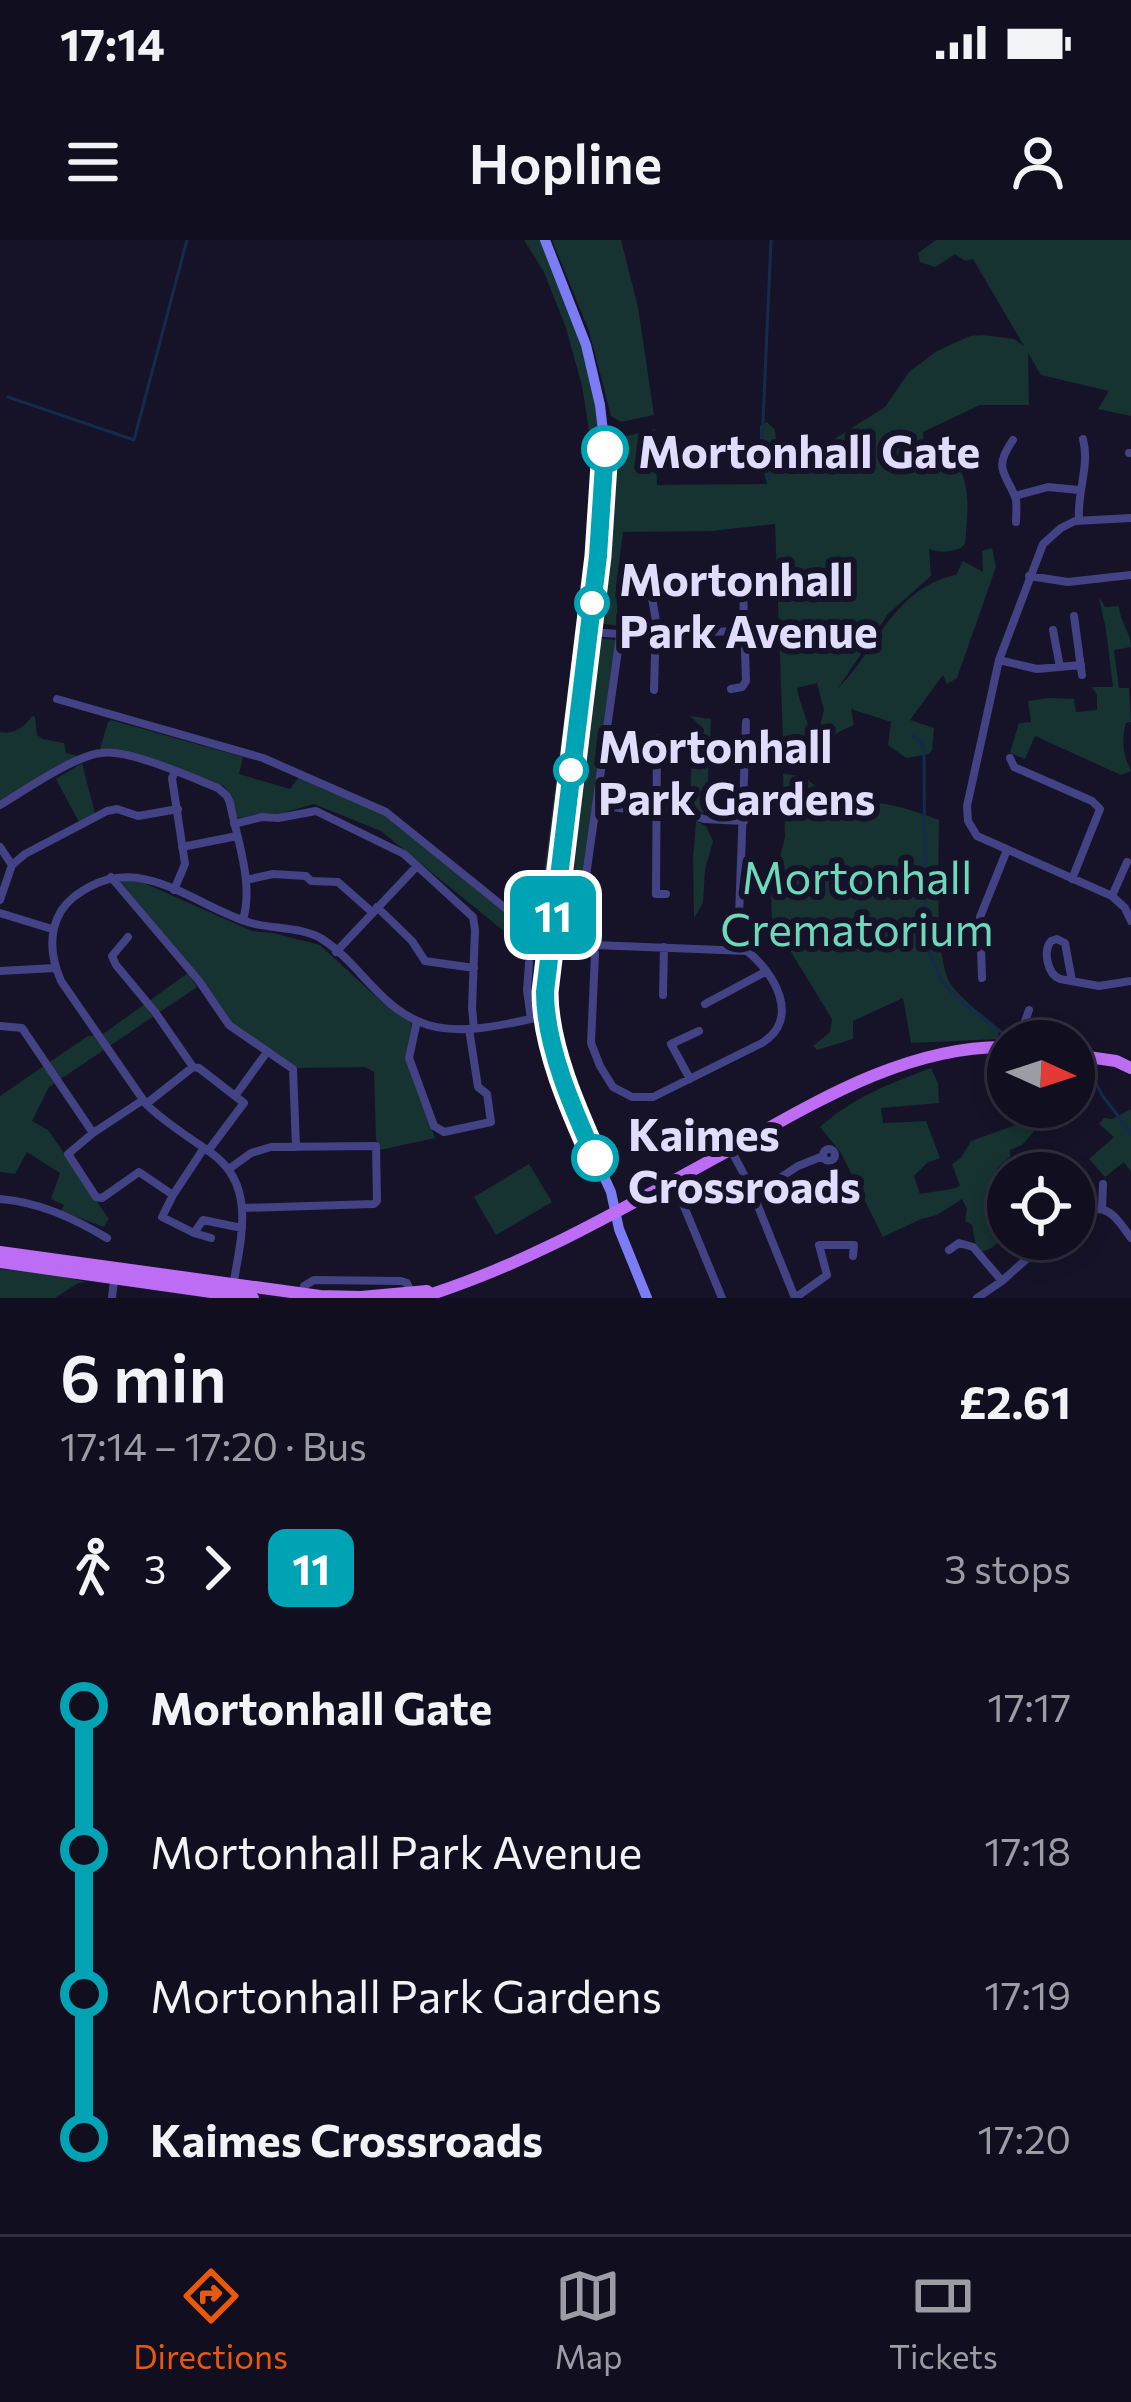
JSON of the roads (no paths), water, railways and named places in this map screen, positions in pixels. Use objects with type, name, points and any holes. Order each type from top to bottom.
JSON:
[{"type":"main road","points":[[544,240],[583,337],[604,434],[604,492],[550,944],[546,1016],[644,1297]]},
{"type":"main road","points":[[0,1252],[232,1289],[414,1296],[446,1289],[531,1256],[819,1103],[901,1065],[987,1049]]},
{"type":"main road","points":[[1095,1059],[1131,1068]]},
{"type":"main road","points":[[0,1262],[116,1272]]},
{"type":"main road","points":[[232,1289],[253,1298]]},
{"type":"street","points":[[1079,520],[1086,460],[1083,439]]},
{"type":"street","points":[[1012,440],[1003,466],[1007,486],[1015,496],[1016,522]]},
{"type":"street","points":[[1086,460],[1100,464]]},
{"type":"street","points":[[1015,496],[1052,487],[1079,490]]},
{"type":"street","points":[[1131,518],[1079,520],[1048,538],[999,660],[967,811],[975,834],[1112,896],[1131,921]]},
{"type":"street","points":[[1029,576],[1068,582],[1131,575]]},
{"type":"street","points":[[730,577],[742,583],[745,685],[731,688]]},
{"type":"street","points":[[654,691],[651,592],[660,582]]},
{"type":"street","points":[[999,660],[1037,669],[1081,670],[1074,616]]},
{"type":"street","points":[[1053,630],[1060,668]]},
{"type":"street","points":[[589,632],[680,638],[700,632],[744,631]]},
{"type":"street","points":[[594,945],[746,951],[778,992],[782,1016],[775,1035],[645,1098],[622,1093],[608,1081],[591,1043],[594,945],[585,883],[620,636]]},
{"type":"street","points":[[57,699],[263,758],[386,812],[550,944]]},
{"type":"street","points":[[726,907],[739,912],[743,728]]},
{"type":"street","points":[[657,738],[656,894],[666,894]]},
{"type":"street","points":[[0,805],[82,758],[100,753],[126,755],[223,791],[230,803],[246,880],[243,920]]},
{"type":"street","points":[[1011,767],[1092,801],[1100,809],[1072,879]]},
{"type":"street","points":[[174,890],[185,864],[172,778],[175,772]]},
{"type":"street","points":[[597,805],[658,808],[704,819],[744,821]]},
{"type":"street","points":[[0,900],[12,865],[25,854],[107,811],[138,816],[178,808]]},
{"type":"street","points":[[234,824],[316,811],[404,854],[473,917],[472,1029],[478,1087],[487,1094],[491,1122],[444,1132],[434,1126],[409,1058],[417,1021]]},
{"type":"street","points":[[182,847],[236,836]]},
{"type":"street","points":[[0,847],[12,865]]},
{"type":"street","points":[[982,978],[980,917],[1007,850]]},
{"type":"street","points":[[1112,896],[1127,862]]},
{"type":"street","points":[[336,952],[417,866]]},
{"type":"street","points":[[246,880],[273,874],[338,882],[412,941],[424,961],[474,968]]},
{"type":"street","points":[[112,878],[229,1024],[295,1072],[296,1147]]},
{"type":"street","points":[[232,1289],[243,1208],[229,1169],[144,1102],[55,968],[52,929],[74,896],[112,878],[151,879],[243,920],[320,938],[387,1002],[417,1021],[444,1028],[472,1029],[546,1016]]},
{"type":"street","points":[[558,879],[585,883]]},
{"type":"street","points":[[0,913],[52,929]]},
{"type":"street","points":[[128,937],[112,956],[116,965],[193,1066],[244,1103],[173,1195],[162,1217],[212,1238]]},
{"type":"street","points":[[1072,981],[1065,943],[1051,941],[1046,950],[1050,973],[1057,978],[1072,981],[1099,986],[1131,981]]},
{"type":"street","points":[[662,995],[664,947]]},
{"type":"street","points":[[529,963],[530,1019]]},
{"type":"street","points":[[0,971],[55,968]]},
{"type":"street","points":[[705,1004],[717,992],[765,972]]},
{"type":"street","points":[[1025,1020],[1029,1010]]},
{"type":"street","points":[[0,1026],[22,1028],[93,1133]]},
{"type":"street","points":[[690,1079],[671,1044],[699,1031]]},
{"type":"street","points":[[235,1096],[267,1052]]},
{"type":"street","points":[[173,1195],[139,1172],[102,1198],[96,1197],[68,1154],[193,1066]]},
{"type":"street","points":[[229,1169],[262,1149],[374,1144],[374,1204],[243,1208]]},
{"type":"street","points":[[731,1149],[795,1298],[827,1275],[819,1245],[854,1245],[854,1256]]},
{"type":"street","points":[[754,1195],[823,1156]]},
{"type":"street","points":[[673,1180],[722,1298]]},
{"type":"street","points":[[1102,1209],[1105,1188]]},
{"type":"street","points":[[0,1199],[44,1208],[106,1238]]},
{"type":"street","points":[[1095,1209],[1116,1216],[1131,1238]]},
{"type":"street","points":[[194,1233],[203,1220],[242,1228]]},
{"type":"street","points":[[949,1250],[959,1243],[973,1247],[1002,1281]]},
{"type":"street","points":[[977,1298],[1026,1260]]},
{"type":"street","points":[[112,1298],[116,1272]]},
{"type":"waterway","points":[[8,397],[134,440],[187,240]]},
{"type":"waterway","points":[[769,478],[762,444],[771,240]]},
{"type":"waterway","points":[[912,735],[924,749],[925,914],[930,954],[942,982],[987,1021]]},
{"type":"waterway","points":[[1095,1081],[1131,1133]]},
{"type":"place","name":"Mortonhall Gate","points":[[605,449]]},
{"type":"place","name":"Mortonhall Park Avenue","points":[[592,603]]},
{"type":"place","name":"Mortonhall Park Gardens","points":[[571,770]]},
{"type":"place","name":"Kaimes Crossroads","points":[[595,1158]]},
{"type":"park label","name":"Mortonhall Crematorium","points":[[857,901]]}]
